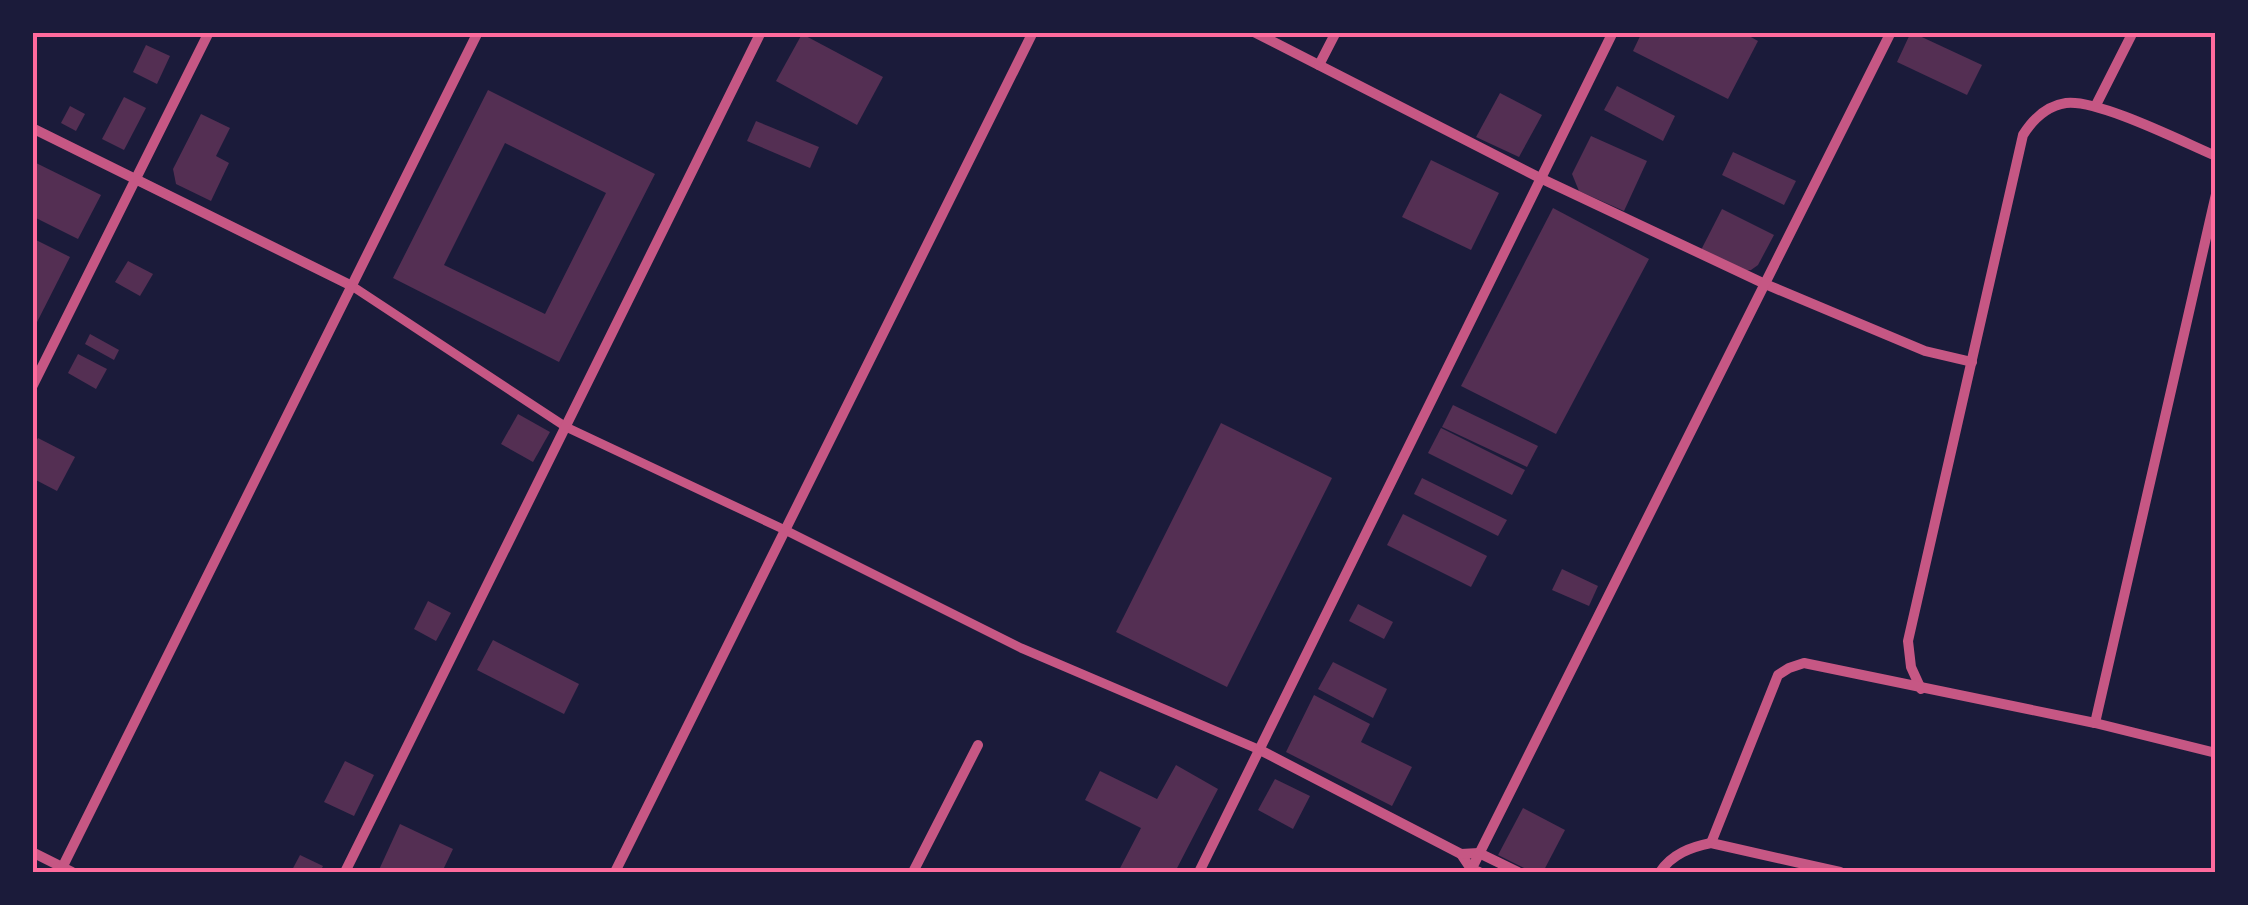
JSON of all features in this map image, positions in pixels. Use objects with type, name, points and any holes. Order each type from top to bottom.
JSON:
[{"type":"street","points":[[32,387],[209,32]]},
{"type":"street","points":[[32,852],[65,871],[478,32]]},
{"type":"street","points":[[345,872],[761,32]]},
{"type":"street","points":[[615,872],[1033,32]]},
{"type":"street","points":[[1254,32],[1540,178],[1765,284],[1925,351],[1972,362]]},
{"type":"street","points":[[1319,66],[1336,32]]},
{"type":"street","points":[[1199,872],[1612,32]]},
{"type":"street","points":[[1473,871],[1891,32]]},
{"type":"street","points":[[2096,105],[2133,32]]},
{"type":"street","points":[[1921,689],[1911,667],[1908,641],[2024,135],[2033,118],[2067,103],[2096,105],[2216,156]]},
{"type":"street","points":[[32,128],[352,286],[566,427],[1022,648],[1260,750],[1460,854],[1473,871]]},
{"type":"street","points":[[2096,724],[2216,194]]},
{"type":"street","points":[[1712,843],[1778,675],[1804,663],[2216,753]]},
{"type":"street","points":[[913,872],[978,745]]},
{"type":"street","points":[[1660,872],[1680,854],[1712,843],[1840,872]]},
{"type":"street","points":[[1460,854],[1480,853],[1518,872]]},
{"type":"building","points":[[1642,32],[1742,32],[1758,41],[1728,99],[1633,51]]},
{"type":"building","points":[[1911,32],[1982,65],[1967,95],[1897,62]]},
{"type":"building","points":[[802,34],[883,77],[857,125],[776,81]]},
{"type":"building","points":[[146,45],[170,56],[157,84],[133,72]]},
{"type":"building","points":[[1617,86],[1675,116],[1663,141],[1604,110]]},
{"type":"building","points":[[488,90],[655,174],[559,362],[393,278]],"holes":[[[505,143],[606,193],[545,314],[444,265]]]},
{"type":"building","points":[[1500,93],[1542,115],[1519,157],[1476,137]]},
{"type":"building","points":[[124,97],[146,108],[124,150],[102,139]]},
{"type":"building","points":[[70,106],[85,114],[76,131],[61,123]]},
{"type":"building","points":[[201,114],[230,128],[216,156],[229,163],[211,201],[176,184],[173,169]]},
{"type":"building","points":[[756,121],[819,147],[810,168],[747,141]]},
{"type":"building","points":[[1591,136],[1647,161],[1624,211],[1579,191],[1572,174]]},
{"type":"building","points":[[1733,152],[1796,181],[1784,205],[1722,175]]},
{"type":"building","points":[[1431,160],[1499,193],[1471,250],[1402,217]]},
{"type":"building","points":[[32,161],[101,195],[78,239],[32,216]]},
{"type":"building","points":[[1553,208],[1649,259],[1556,434],[1461,386]]},
{"type":"building","points":[[1722,209],[1774,235],[1758,265],[1751,270],[1742,271],[1701,250]]},
{"type":"building","points":[[32,238],[70,257],[32,332]]},
{"type":"building","points":[[128,261],[153,274],[140,296],[115,282]]},
{"type":"building","points":[[90,334],[119,350],[114,360],[85,344]]},
{"type":"building","points":[[78,354],[107,369],[96,389],[68,373]]},
{"type":"building","points":[[1453,405],[1538,446],[1527,467],[1442,427]]},
{"type":"building","points":[[518,414],[550,432],[533,462],[501,444]]},
{"type":"building","points":[[1221,423],[1332,478],[1227,687],[1116,632]]},
{"type":"building","points":[[1441,428],[1525,470],[1512,495],[1428,453]]},
{"type":"building","points":[[38,438],[75,457],[57,491],[32,478],[32,449]]},
{"type":"building","points":[[1422,478],[1507,520],[1498,536],[1414,494]]},
{"type":"building","points":[[1403,514],[1487,556],[1471,587],[1387,545]]},
{"type":"building","points":[[1562,569],[1598,586],[1589,606],[1552,590]]},
{"type":"building","points":[[428,601],[451,613],[436,641],[414,629]]},
{"type":"building","points":[[1358,604],[1393,622],[1384,639],[1349,621]]},
{"type":"building","points":[[493,640],[579,684],[564,714],[477,670]]},
{"type":"building","points":[[1333,662],[1387,689],[1373,718],[1318,689]]},
{"type":"building","points":[[1314,695],[1370,724],[1361,742],[1412,767],[1392,806],[1286,752]]},
{"type":"building","points":[[345,761],[374,775],[354,816],[324,802]]},
{"type":"building","points":[[1176,765],[1218,789],[1175,872],[1118,872],[1141,828],[1085,800],[1100,771],[1157,799]]},
{"type":"building","points":[[1275,779],[1310,796],[1293,829],[1258,810]]},
{"type":"building","points":[[1523,808],[1565,830],[1543,872],[1532,872],[1498,855]]},
{"type":"building","points":[[400,824],[453,849],[442,872],[378,872]]},
{"type":"building","points":[[300,855],[323,866],[320,872],[291,872]]}]
